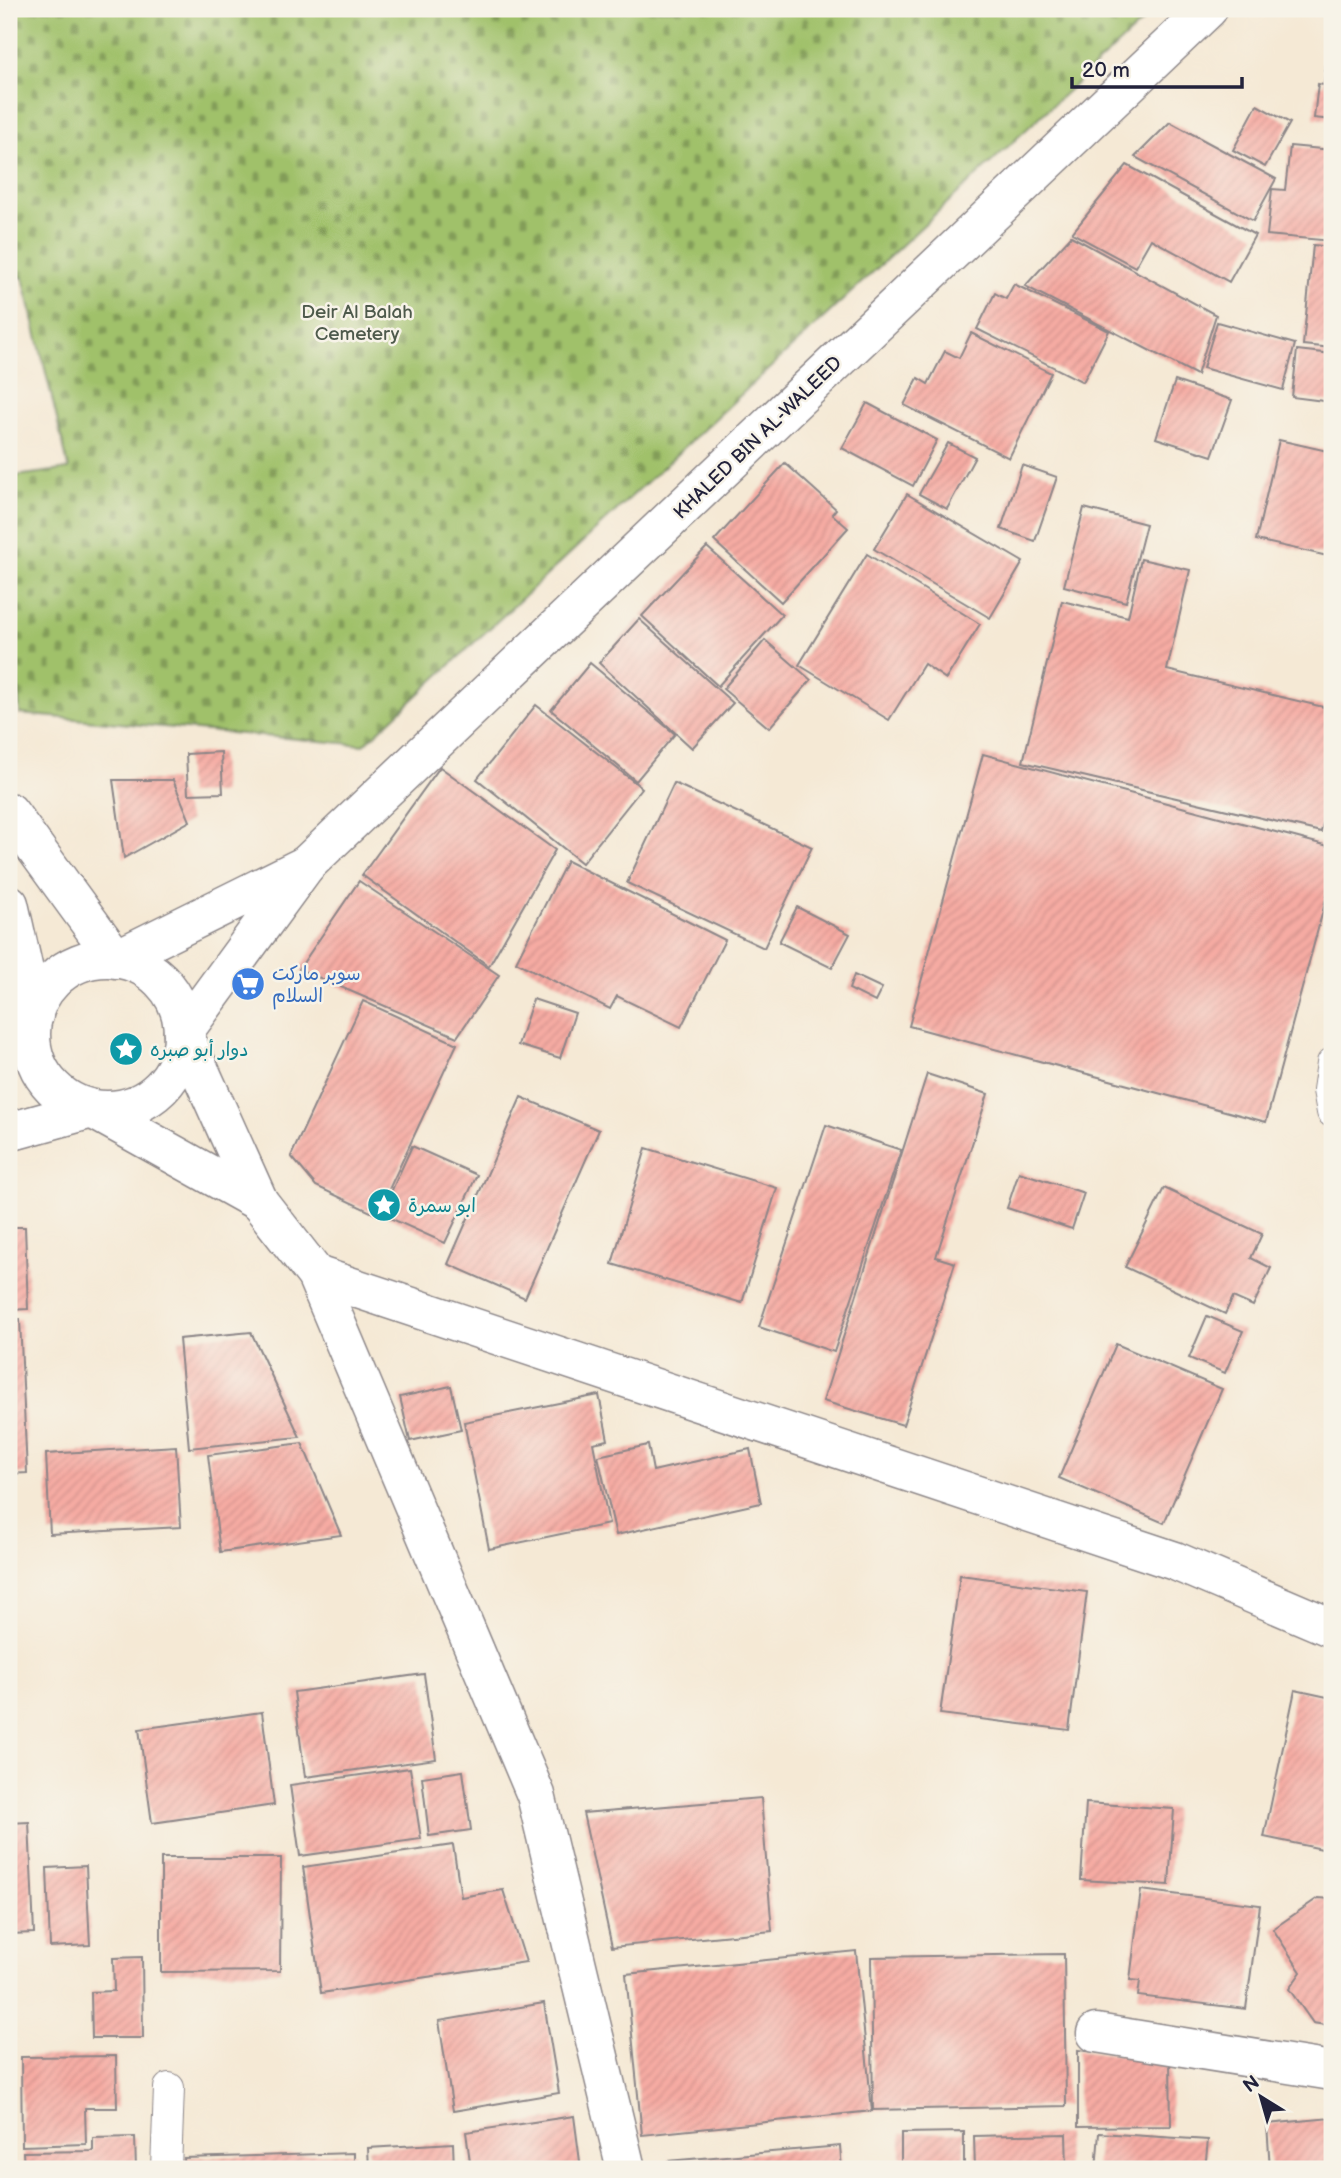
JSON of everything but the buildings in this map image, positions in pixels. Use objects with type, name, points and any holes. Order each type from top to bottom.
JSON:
[{"type":"street","name":"KHALED BIN AL-WALEED","points":[[306,865],[1208,9]]},
{"type":"street","points":[[9,812],[116,959]]},
{"type":"street","points":[[116,959],[306,865]]},
{"type":"street","points":[[183,1034],[306,865]]},
{"type":"street","points":[[9,904],[21,1026],[31,1036],[36,1061],[48,1083],[68,1100],[92,1109],[259,1202]]},
{"type":"street","points":[[9,1132],[92,1109],[117,1110],[141,1102],[161,1087],[176,1067],[183,1044],[182,1019],[173,996],[157,976],[136,964],[116,959],[87,961],[65,971],[46,988],[21,1026]]},
{"type":"street","points":[[183,1034],[259,1202],[316,1275],[536,1795],[626,2169]]},
{"type":"street","points":[[316,1275],[1175,1561],[1332,1628]]},
{"type":"street","points":[[1096,2033],[1332,2071]]},
{"type":"lane","points":[[1332,1063],[1328,1090],[1332,1112]]},
{"type":"lane","points":[[166,2169],[169,2088]]},
{"type":"green space","name":"Deir Al Balah Cemetery","points":[[9,9],[1156,9],[364,745],[20,714],[9,565],[9,477],[69,469],[23,277],[9,279]]},
{"type":"place","name":"سوبر ماركت السلام","points":[[248,984]]},
{"type":"place","name":"دوار أبو صبره","points":[[126,1049]]},
{"type":"place","name":"ابو سمرة","points":[[384,1205]]}]
